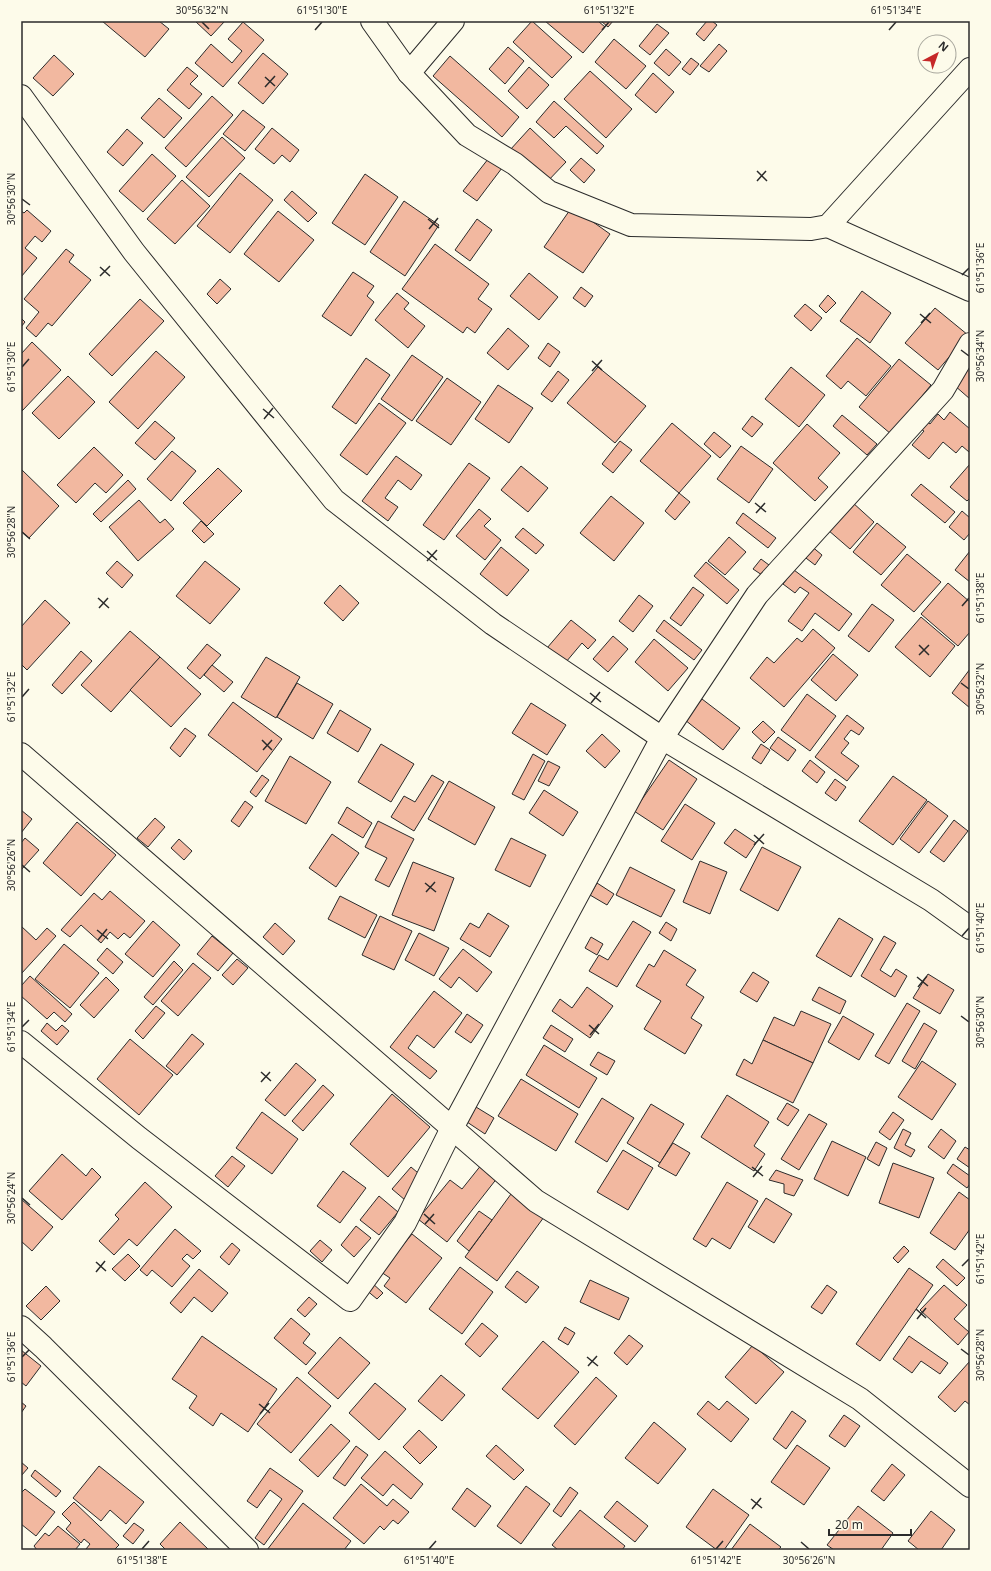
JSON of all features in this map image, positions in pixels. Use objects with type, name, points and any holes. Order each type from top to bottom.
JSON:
[{"type":"street","points":[[372,21],[409,73],[468,135],[516,164],[549,192],[631,225],[812,229],[828,226],[970,290]]},
{"type":"street","points":[[409,73],[453,21]]},
{"type":"street","points":[[828,226],[970,69]]},
{"type":"street","points":[[21,96],[134,252],[334,500],[493,624],[662,738],[918,892],[970,928]]},
{"type":"street","points":[[21,1042],[139,1138],[350,1300],[405,1223],[452,1128],[662,738],[757,595],[943,390],[970,344]]},
{"type":"street","points":[[21,754],[536,1201],[860,1399],[970,1486]]},
{"type":"street","points":[[21,1327],[43,1346],[247,1550]]},
{"type":"building","points":[[102,21],[159,21],[169,29],[145,57]]},
{"type":"building","points":[[195,21],[225,21],[211,36]]},
{"type":"building","points":[[532,21],[572,57],[552,78],[513,42]]},
{"type":"building","points":[[545,21],[598,21],[605,27],[583,53]]},
{"type":"building","points":[[601,21],[613,21],[608,27]]},
{"type":"building","points":[[707,21],[712,21],[717,25],[704,41],[696,34]]},
{"type":"building","points":[[243,22],[264,40],[223,87],[195,63],[211,44],[232,63],[242,51],[228,39]]},
{"type":"building","points":[[657,24],[669,33],[650,55],[639,46]]},
{"type":"building","points":[[614,39],[646,66],[626,89],[595,62]]},
{"type":"building","points":[[719,44],[727,51],[709,72],[700,66]]},
{"type":"building","points":[[508,47],[524,61],[505,84],[489,69]]},
{"type":"building","points":[[666,49],[681,62],[669,76],[654,63]]},
{"type":"building","points":[[263,53],[288,74],[263,104],[238,83]]},
{"type":"building","points":[[54,55],[74,74],[53,96],[33,78]]},
{"type":"building","points":[[450,56],[519,117],[502,137],[433,76]]},
{"type":"building","points":[[691,58],[699,64],[690,75],[682,69]]},
{"type":"building","points":[[187,67],[198,76],[190,84],[202,94],[189,109],[167,90]]},
{"type":"building","points":[[529,67],[549,85],[527,109],[508,91]]},
{"type":"building","points":[[590,71],[632,109],[606,138],[564,99]]},
{"type":"building","points":[[653,73],[674,92],[656,113],[635,95]]},
{"type":"building","points":[[212,96],[233,115],[186,167],[165,148]]},
{"type":"building","points":[[159,98],[182,118],[164,138],[141,118]]},
{"type":"building","points":[[554,101],[604,146],[597,154],[566,126],[554,138],[536,122]]},
{"type":"building","points":[[243,110],[265,127],[245,151],[223,134]]},
{"type":"building","points":[[272,128],[299,150],[290,162],[282,155],[274,164],[255,149]]},
{"type":"building","points":[[530,128],[566,162],[545,184],[510,150]]},
{"type":"building","points":[[127,129],[143,143],[123,166],[107,152]]},
{"type":"building","points":[[222,137],[245,158],[209,197],[186,177]]},
{"type":"building","points":[[152,154],[176,176],[143,212],[119,191]]},
{"type":"building","points":[[492,154],[505,164],[477,201],[463,191]]},
{"type":"building","points":[[581,158],[595,170],[584,183],[570,170]]},
{"type":"building","points":[[240,173],[273,200],[230,253],[197,226]]},
{"type":"building","points":[[365,174],[398,197],[365,245],[332,223]]},
{"type":"building","points":[[182,180],[210,206],[175,244],[147,219]]},
{"type":"building","points":[[292,191],[317,213],[308,222],[284,200]]},
{"type":"building","points":[[404,201],[439,225],[405,276],[370,252]]},
{"type":"building","points":[[572,207],[610,234],[583,273],[544,247]]},
{"type":"building","points":[[27,210],[51,231],[42,242],[35,236],[25,248],[37,258],[21,277],[21,211],[24,213]]},
{"type":"building","points":[[278,211],[314,240],[279,282],[244,254]]},
{"type":"building","points":[[477,219],[492,230],[470,261],[455,250]]},
{"type":"building","points":[[435,244],[489,284],[478,299],[492,309],[475,333],[467,327],[463,333],[402,289]]},
{"type":"building","points":[[66,249],[74,255],[69,262],[91,280],[52,326],[48,323],[36,337],[26,328],[39,312],[24,299]]},
{"type":"building","points":[[353,272],[374,286],[367,296],[374,302],[351,336],[322,316]]},
{"type":"building","points":[[529,273],[558,297],[539,320],[510,296]]},
{"type":"building","points":[[220,279],[231,289],[217,304],[207,294]]},
{"type":"building","points":[[581,287],[593,296],[585,307],[573,298]]},
{"type":"building","points":[[862,291],[891,313],[870,343],[840,321]]},
{"type":"building","points":[[397,293],[409,303],[404,309],[425,326],[408,348],[375,320]]},
{"type":"building","points":[[828,295],[836,303],[826,313],[819,306]]},
{"type":"building","points":[[140,299],[164,321],[112,376],[89,354]]},
{"type":"building","points":[[805,304],[822,318],[811,331],[794,316]]},
{"type":"building","points":[[935,308],[968,335],[938,370],[905,343]]},
{"type":"building","points":[[21,318],[25,322],[21,327]]},
{"type":"building","points":[[508,328],[529,346],[508,370],[487,353]]},
{"type":"building","points":[[857,338],[891,366],[866,396],[848,381],[841,389],[826,376]]},
{"type":"building","points":[[32,342],[61,370],[22,411],[21,354]]},
{"type":"building","points":[[548,343],[560,352],[550,367],[538,358]]},
{"type":"building","points":[[156,351],[185,377],[138,429],[109,402]]},
{"type":"building","points":[[412,355],[443,377],[412,421],[381,399]]},
{"type":"building","points":[[366,358],[390,375],[356,424],[332,407]]},
{"type":"building","points":[[899,359],[931,385],[891,434],[859,407]]},
{"type":"building","points":[[970,366],[970,399],[954,385]]},
{"type":"building","points":[[598,367],[646,406],[615,443],[567,403]]},
{"type":"building","points":[[791,367],[825,395],[799,427],[765,399]]},
{"type":"building","points":[[558,371],[569,380],[552,402],[541,394]]},
{"type":"building","points":[[68,376],[95,402],[59,439],[32,413]]},
{"type":"building","points":[[447,378],[481,402],[451,445],[416,421]]},
{"type":"building","points":[[498,385],[533,408],[509,443],[475,419]]},
{"type":"building","points":[[379,403],[406,423],[367,475],[340,455]]},
{"type":"building","points":[[950,412],[970,429],[970,450],[969,452],[962,446],[956,453],[943,442],[929,459],[912,445],[924,431],[919,428],[925,420],[930,424],[938,414],[944,420]]},
{"type":"building","points":[[842,415],[877,444],[867,455],[833,426]]},
{"type":"building","points":[[752,416],[763,424],[752,437],[742,429]]},
{"type":"building","points":[[155,421],[175,438],[155,460],[135,443]]},
{"type":"building","points":[[672,423],[711,456],[679,493],[640,461]]},
{"type":"building","points":[[807,424],[840,453],[818,478],[828,487],[815,501],[773,463]]},
{"type":"building","points":[[714,432],[731,446],[720,458],[704,444]]},
{"type":"building","points":[[620,441],[632,450],[613,473],[602,464]]},
{"type":"building","points":[[741,446],[773,469],[749,503],[717,479]]},
{"type":"building","points":[[94,447],[123,475],[106,493],[95,483],[76,503],[57,485]]},
{"type":"building","points":[[172,451],[196,471],[171,501],[147,479]]},
{"type":"building","points":[[396,456],[422,475],[411,490],[398,480],[385,498],[398,507],[388,521],[362,501]]},
{"type":"building","points":[[469,463],[490,478],[444,540],[423,525]]},
{"type":"building","points":[[970,464],[970,498],[967,501],[950,487]]},
{"type":"building","points":[[521,466],[548,488],[528,512],[501,490]]},
{"type":"building","points":[[218,468],[242,491],[207,526],[183,503]]},
{"type":"building","points":[[21,469],[59,506],[29,538],[21,531]]},
{"type":"building","points":[[128,480],[136,489],[101,522],[93,514]]},
{"type":"building","points":[[921,484],[955,512],[945,523],[911,495]]},
{"type":"building","points":[[679,493],[690,502],[675,520],[665,511]]},
{"type":"building","points":[[611,496],[644,523],[614,561],[580,533]]},
{"type":"building","points":[[139,500],[160,523],[165,519],[174,529],[138,561],[109,527]]},
{"type":"building","points":[[852,502],[874,522],[850,549],[828,530]]},
{"type":"building","points":[[479,509],[491,519],[484,526],[501,540],[485,560],[456,536]]},
{"type":"building","points":[[962,511],[970,518],[970,533],[964,540],[949,527]]},
{"type":"building","points":[[743,513],[776,538],[768,548],[736,523]]},
{"type":"building","points":[[201,521],[214,534],[204,543],[192,531]]},
{"type":"building","points":[[877,523],[906,547],[881,575],[853,552]]},
{"type":"building","points":[[523,528],[544,545],[536,554],[515,537]]},
{"type":"building","points":[[729,537],[746,552],[725,575],[708,561]]},
{"type":"building","points":[[810,545],[822,555],[815,565],[802,555]]},
{"type":"building","points":[[501,547],[529,570],[507,596],[480,574]]},
{"type":"building","points":[[970,551],[970,582],[955,570]]},
{"type":"building","points":[[907,554],[941,582],[914,612],[881,585]]},
{"type":"building","points":[[761,559],[769,565],[762,575],[753,569]]},
{"type":"building","points":[[117,561],[133,575],[122,588],[106,573]]},
{"type":"building","points":[[205,561],[240,589],[210,624],[176,596]]},
{"type":"building","points":[[706,562],[739,590],[727,604],[694,576]]},
{"type":"building","points":[[794,570],[852,614],[839,631],[815,613],[802,631],[788,621],[809,593],[800,587],[795,593],[783,584]]},
{"type":"building","points":[[948,583],[970,602],[970,632],[958,646],[921,614]]},
{"type":"building","points":[[340,585],[359,603],[343,621],[324,603]]},
{"type":"building","points":[[693,587],[704,595],[681,626],[670,618]]},
{"type":"building","points":[[639,595],[653,606],[633,632],[619,621]]},
{"type":"building","points":[[45,600],[70,623],[27,670],[21,664],[21,627]]},
{"type":"building","points":[[872,604],[894,620],[869,652],[848,636]]},
{"type":"building","points":[[921,617],[955,646],[930,677],[895,647]]},
{"type":"building","points":[[571,620],[596,640],[588,649],[582,643],[566,662],[547,648]]},
{"type":"building","points":[[664,620],[702,650],[694,660],[656,631]]},
{"type":"building","points":[[813,629],[835,648],[784,707],[750,678],[767,657],[774,663],[797,638],[802,642]]},
{"type":"building","points":[[130,631],[160,657],[111,712],[81,685]]},
{"type":"building","points":[[613,636],[628,649],[608,672],[593,659]]},
{"type":"building","points":[[654,639],[688,668],[668,691],[635,662]]},
{"type":"building","points":[[207,644],[221,655],[200,679],[187,668]]},
{"type":"building","points":[[81,651],[92,661],[62,694],[52,685]]},
{"type":"building","points":[[833,654],[858,675],[836,701],[811,680]]},
{"type":"building","points":[[160,657],[201,694],[171,727],[130,690]]},
{"type":"building","points":[[266,657],[300,677],[276,718],[241,697]]},
{"type":"building","points":[[212,665],[233,682],[224,692],[204,675]]},
{"type":"building","points":[[970,669],[970,708],[952,693]]},
{"type":"building","points":[[297,683],[333,704],[313,739],[277,717]]},
{"type":"building","points":[[807,694],[836,716],[810,751],[781,730]]},
{"type":"building","points":[[702,699],[740,728],[723,750],[685,720]]},
{"type":"building","points":[[233,702],[282,739],[257,772],[208,735]]},
{"type":"building","points":[[531,703],[566,725],[547,755],[512,733]]},
{"type":"building","points":[[340,710],[371,729],[358,752],[327,733]]},
{"type":"building","points":[[847,715],[864,728],[859,735],[851,730],[844,739],[849,743],[841,753],[859,766],[847,781],[815,757]]},
{"type":"building","points":[[763,721],[775,732],[764,743],[752,732]]},
{"type":"building","points":[[185,728],[196,736],[180,757],[170,748]]},
{"type":"building","points":[[602,734],[620,751],[605,768],[586,751]]},
{"type":"building","points":[[778,737],[796,750],[788,761],[770,748]]},
{"type":"building","points":[[381,744],[414,764],[391,802],[358,782]]},
{"type":"building","points":[[761,744],[770,750],[761,764],[752,758]]},
{"type":"building","points":[[533,754],[545,761],[524,800],[512,794]]},
{"type":"building","points":[[290,756],[331,782],[306,824],[265,801]]},
{"type":"building","points":[[669,760],[697,779],[663,830],[634,811]]},
{"type":"building","points":[[810,760],[825,772],[817,783],[802,771]]},
{"type":"building","points":[[548,761],[560,767],[549,786],[538,781]]},
{"type":"building","points":[[262,775],[269,780],[256,797],[250,792]]},
{"type":"building","points":[[432,775],[444,782],[414,831],[391,817],[404,796],[415,802]]},
{"type":"building","points":[[893,776],[927,800],[893,845],[859,821]]},
{"type":"building","points":[[835,779],[846,787],[836,801],[825,793]]},
{"type":"building","points":[[449,781],[495,807],[475,845],[428,819]]},
{"type":"building","points":[[544,790],[578,812],[563,836],[529,813]]},
{"type":"building","points":[[245,801],[253,807],[239,827],[231,821]]},
{"type":"building","points":[[928,801],[948,816],[919,853],[900,839]]},
{"type":"building","points":[[685,804],[715,823],[692,860],[661,841]]},
{"type":"building","points":[[347,807],[372,823],[363,838],[338,823]]},
{"type":"building","points":[[21,810],[32,819],[21,833]]},
{"type":"building","points":[[155,818],[165,827],[148,847],[137,838]]},
{"type":"building","points":[[954,820],[968,831],[944,862],[930,852]]},
{"type":"building","points":[[378,821],[414,839],[389,887],[375,880],[387,858],[365,847]]},
{"type":"building","points":[[77,822],[116,855],[81,896],[43,863]]},
{"type":"building","points":[[735,829],[756,843],[746,858],[724,843]]},
{"type":"building","points":[[332,834],[359,853],[336,887],[309,868]]},
{"type":"building","points":[[25,838],[39,850],[21,870],[21,843]]},
{"type":"building","points":[[511,838],[546,855],[530,887],[495,870]]},
{"type":"building","points":[[179,839],[192,851],[184,860],[171,848]]},
{"type":"building","points":[[762,847],[801,867],[778,911],[740,890]]},
{"type":"building","points":[[700,861],[727,872],[710,914],[683,902]]},
{"type":"building","points":[[413,862],[454,878],[434,931],[392,915]]},
{"type":"building","points":[[630,867],[675,890],[661,917],[616,895]]},
{"type":"building","points":[[597,883],[614,894],[607,905],[590,895]]},
{"type":"building","points":[[110,891],[145,921],[130,938],[124,933],[118,939],[110,932],[101,943],[81,925],[70,937],[61,930],[94,893],[102,900]]},
{"type":"building","points":[[340,896],[377,915],[365,938],[328,919]]},
{"type":"building","points":[[488,913],[509,926],[490,957],[460,939],[470,923],[479,928]]},
{"type":"building","points":[[380,916],[412,931],[394,970],[362,955]]},
{"type":"building","points":[[839,918],[873,939],[851,977],[816,956]]},
{"type":"building","points":[[153,921],[180,945],[153,977],[125,954]]},
{"type":"building","points":[[633,921],[651,932],[617,987],[589,971],[599,955],[608,960]]},
{"type":"building","points":[[666,922],[677,929],[671,941],[659,933]]},
{"type":"building","points":[[275,923],[295,941],[283,955],[263,937]]},
{"type":"building","points":[[21,926],[36,940],[47,928],[56,936],[21,974]]},
{"type":"building","points":[[419,933],[449,948],[434,976],[405,960]]},
{"type":"building","points":[[212,936],[233,953],[218,971],[197,954]]},
{"type":"building","points":[[884,936],[896,943],[880,970],[891,977],[896,969],[907,976],[895,997],[861,976]]},
{"type":"building","points":[[591,937],[603,944],[597,955],[585,948]]},
{"type":"building","points":[[64,944],[99,973],[70,1008],[35,979]]},
{"type":"building","points":[[107,948],[123,962],[113,974],[97,960]]},
{"type":"building","points":[[463,949],[492,972],[477,992],[459,977],[451,988],[439,979]]},
{"type":"building","points":[[664,950],[696,970],[686,985],[704,997],[691,1018],[702,1025],[685,1054],[644,1029],[661,1001],[636,986],[649,964],[654,967]]},
{"type":"building","points":[[237,959],[248,968],[233,985],[222,975]]},
{"type":"building","points":[[174,961],[183,970],[153,1005],[144,997]]},
{"type":"building","points":[[193,963],[211,978],[178,1016],[161,1001]]},
{"type":"building","points":[[753,972],[769,982],[757,1002],[740,992]]},
{"type":"building","points":[[928,974],[954,990],[940,1014],[913,998]]},
{"type":"building","points":[[30,976],[72,1014],[65,1022],[54,1012],[47,1019],[21,996],[21,986]]},
{"type":"building","points":[[106,977],[119,990],[94,1018],[80,1005]]},
{"type":"building","points":[[587,987],[613,1006],[590,1038],[552,1011],[560,999],[572,1008]]},
{"type":"building","points":[[819,987],[846,1001],[840,1014],[812,1000]]},
{"type":"building","points":[[434,991],[462,1013],[434,1048],[417,1035],[408,1048],[437,1071],[430,1079],[390,1047]]},
{"type":"building","points":[[907,1003],[920,1011],[889,1064],[875,1056]]},
{"type":"building","points":[[156,1006],[165,1013],[143,1039],[135,1031]]},
{"type":"building","points":[[801,1011],[831,1024],[813,1063],[763,1040],[774,1017],[794,1026]]},
{"type":"building","points":[[467,1014],[483,1025],[471,1043],[455,1032]]},
{"type":"building","points":[[843,1016],[874,1034],[859,1060],[828,1042]]},
{"type":"building","points":[[47,1023],[56,1031],[62,1025],[69,1031],[57,1045],[41,1031]]},
{"type":"building","points":[[924,1023],[937,1031],[915,1069],[902,1061]]},
{"type":"building","points":[[551,1025],[573,1039],[565,1052],[543,1038]]},
{"type":"building","points":[[192,1034],[204,1044],[177,1075],[166,1066]]},
{"type":"building","points":[[130,1039],[173,1075],[139,1115],[97,1079]]},
{"type":"building","points":[[763,1040],[813,1063],[793,1103],[736,1075],[744,1059],[752,1064]]},
{"type":"building","points":[[544,1045],[597,1078],[579,1108],[526,1075]]},
{"type":"building","points":[[598,1052],[615,1061],[607,1075],[590,1065]]},
{"type":"building","points":[[922,1061],[956,1084],[932,1120],[898,1097]]},
{"type":"building","points":[[296,1063],[316,1080],[285,1116],[265,1100]]},
{"type":"building","points":[[521,1079],[578,1114],[556,1151],[498,1116]]},
{"type":"building","points":[[323,1085],[334,1095],[303,1131],[292,1121]]},
{"type":"building","points":[[392,1094],[430,1127],[388,1177],[350,1144]]},
{"type":"building","points":[[727,1095],[769,1122],[754,1146],[765,1154],[754,1171],[701,1137]]},
{"type":"building","points":[[602,1098],[634,1118],[607,1162],[575,1142]]},
{"type":"building","points":[[787,1103],[799,1110],[788,1126],[777,1119]]},
{"type":"building","points":[[651,1104],[684,1124],[660,1163],[627,1143]]},
{"type":"building","points":[[476,1107],[494,1118],[485,1134],[467,1122]]},
{"type":"building","points":[[262,1112],[298,1139],[272,1174],[236,1148]]},
{"type":"building","points":[[893,1112],[904,1120],[890,1140],[879,1132]]},
{"type":"building","points":[[809,1114],[827,1124],[799,1170],[781,1159]]},
{"type":"building","points":[[903,1129],[911,1133],[905,1145],[915,1150],[911,1157],[894,1148]]},
{"type":"building","points":[[941,1129],[956,1141],[944,1159],[928,1147]]},
{"type":"building","points":[[832,1141],[866,1157],[848,1196],[814,1179]]},
{"type":"building","points":[[876,1142],[887,1148],[879,1166],[867,1159]]},
{"type":"building","points":[[673,1143],[690,1153],[676,1176],[658,1166]]},
{"type":"building","points":[[965,1147],[970,1150],[970,1168],[957,1159]]},
{"type":"building","points":[[623,1150],[653,1168],[628,1210],[597,1192]]},
{"type":"building","points":[[62,1154],[86,1176],[92,1168],[101,1177],[62,1220],[29,1191]]},
{"type":"building","points":[[232,1156],[245,1166],[228,1187],[215,1176]]},
{"type":"building","points":[[893,1163],[934,1178],[919,1218],[879,1203]]},
{"type":"building","points":[[482,1164],[498,1177],[447,1242],[418,1219],[450,1180],[462,1189]]},
{"type":"building","points":[[953,1164],[970,1176],[970,1184],[967,1188],[947,1173]]},
{"type":"building","points":[[411,1167],[424,1178],[405,1200],[392,1189]]},
{"type":"building","points":[[776,1170],[803,1180],[794,1196],[784,1193],[784,1184],[769,1180]]},
{"type":"building","points":[[343,1171],[366,1188],[340,1223],[317,1206]]},
{"type":"building","points":[[145,1182],[172,1207],[137,1246],[129,1239],[114,1255],[99,1241],[119,1219],[115,1215]]},
{"type":"building","points":[[727,1182],[758,1201],[730,1249],[712,1238],[706,1247],[693,1239]]},
{"type":"building","points":[[959,1192],[970,1200],[970,1229],[955,1250],[930,1233]]},
{"type":"building","points":[[511,1194],[544,1217],[497,1281],[465,1257]]},
{"type":"building","points":[[379,1196],[398,1212],[379,1235],[360,1220]]},
{"type":"building","points":[[766,1198],[792,1214],[774,1243],[748,1227]]},
{"type":"building","points":[[21,1199],[53,1227],[32,1251],[21,1241]]},
{"type":"building","points":[[479,1211],[492,1220],[469,1251],[457,1241]]},
{"type":"building","points":[[356,1226],[371,1238],[354,1257],[341,1245]]},
{"type":"building","points":[[175,1229],[201,1251],[193,1259],[187,1254],[182,1259],[190,1266],[172,1287],[152,1270],[147,1276],[140,1270]]},
{"type":"building","points":[[412,1234],[442,1258],[406,1303],[384,1286],[390,1278],[381,1272]]},
{"type":"building","points":[[320,1240],[332,1250],[322,1262],[310,1251]]},
{"type":"building","points":[[232,1243],[240,1250],[229,1265],[220,1257]]},
{"type":"building","points":[[904,1246],[909,1251],[898,1263],[893,1258]]},
{"type":"building","points":[[128,1254],[140,1266],[125,1281],[112,1269]]},
{"type":"building","points":[[943,1259],[965,1278],[957,1286],[936,1267]]},
{"type":"building","points":[[460,1267],[493,1292],[462,1334],[429,1309]]},
{"type":"building","points":[[909,1268],[933,1285],[880,1361],[856,1344]]},
{"type":"building","points":[[199,1269],[228,1293],[212,1312],[194,1297],[181,1313],[170,1303]]},
{"type":"building","points":[[517,1271],[539,1287],[526,1303],[505,1287]]},
{"type":"building","points":[[590,1280],[629,1298],[619,1320],[580,1302]]},
{"type":"building","points":[[371,1282],[383,1293],[377,1299],[365,1289]]},
{"type":"building","points":[[827,1285],[837,1292],[822,1314],[811,1307]]},
{"type":"building","points":[[944,1285],[967,1305],[954,1319],[969,1332],[958,1345],[920,1310]]},
{"type":"building","points":[[46,1286],[60,1301],[41,1320],[26,1306]]},
{"type":"building","points":[[309,1297],[317,1304],[305,1317],[297,1310]]},
{"type":"building","points":[[291,1318],[310,1334],[303,1343],[316,1353],[306,1365],[274,1338]]},
{"type":"building","points":[[482,1323],[498,1336],[480,1357],[465,1344]]},
{"type":"building","points":[[565,1327],[575,1333],[568,1345],[558,1339]]},
{"type":"building","points":[[629,1335],[643,1346],[627,1365],[614,1353]]},
{"type":"building","points":[[202,1336],[277,1389],[248,1432],[221,1413],[213,1426],[189,1408],[197,1396],[172,1379]]},
{"type":"building","points":[[909,1336],[948,1363],[940,1374],[921,1361],[912,1373],[893,1359]]},
{"type":"building","points":[[340,1337],[370,1363],[338,1399],[308,1373]]},
{"type":"building","points":[[543,1341],[579,1372],[538,1419],[502,1389]]},
{"type":"building","points":[[753,1345],[784,1372],[756,1404],[725,1377]]},
{"type":"building","points":[[21,1350],[41,1366],[26,1386],[21,1382]]},
{"type":"building","points":[[970,1361],[970,1405],[965,1401],[955,1412],[938,1397]]},
{"type":"building","points":[[441,1375],[465,1395],[442,1421],[418,1401]]},
{"type":"building","points":[[297,1377],[331,1406],[291,1453],[257,1424]]},
{"type":"building","points":[[596,1377],[617,1396],[575,1445],[554,1426]]},
{"type":"building","points":[[375,1383],[406,1409],[379,1440],[349,1413]]},
{"type":"building","points":[[708,1401],[719,1410],[727,1401],[749,1419],[731,1442],[697,1414]]},
{"type":"building","points":[[21,1402],[26,1406],[21,1413]]},
{"type":"building","points":[[792,1411],[806,1421],[786,1449],[773,1439]]},
{"type":"building","points":[[844,1415],[860,1426],[845,1447],[829,1436]]},
{"type":"building","points":[[654,1422],[686,1449],[658,1484],[625,1458]]},
{"type":"building","points":[[331,1424],[350,1441],[318,1477],[299,1460]]},
{"type":"building","points":[[419,1430],[437,1447],[420,1464],[403,1447]]},
{"type":"building","points":[[496,1445],[524,1470],[514,1480],[486,1456]]},
{"type":"building","points":[[797,1445],[830,1468],[804,1505],[771,1482]]},
{"type":"building","points":[[356,1446],[368,1455],[345,1486],[333,1478]]},
{"type":"building","points":[[385,1451],[423,1484],[411,1499],[393,1484],[383,1496],[361,1478]]},
{"type":"building","points":[[21,1462],[28,1468],[21,1476]]},
{"type":"building","points":[[892,1464],[905,1475],[884,1501],[871,1491]]},
{"type":"building","points":[[99,1466],[144,1502],[126,1524],[110,1510],[101,1521],[73,1498]]},
{"type":"building","points":[[270,1468],[303,1491],[264,1545],[255,1538],[282,1499],[270,1490],[257,1508],[247,1501]]},
{"type":"building","points":[[35,1470],[61,1491],[56,1497],[31,1476]]},
{"type":"building","points":[[361,1484],[387,1506],[393,1499],[409,1512],[398,1524],[393,1520],[384,1530],[380,1526],[364,1544],[333,1518]]},
{"type":"building","points":[[526,1486],[550,1504],[521,1544],[497,1526]]},
{"type":"building","points":[[570,1487],[578,1493],[561,1517],[553,1511]]},
{"type":"building","points":[[467,1488],[491,1506],[475,1527],[452,1509]]},
{"type":"building","points":[[25,1489],[55,1512],[36,1536],[21,1524],[21,1493]]},
{"type":"building","points":[[713,1489],[749,1515],[724,1550],[717,1550],[686,1527]]},
{"type":"building","points":[[617,1501],[648,1526],[635,1542],[604,1517]]},
{"type":"building","points":[[74,1502],[119,1545],[114,1550],[87,1550],[86,1549],[90,1544],[84,1539],[81,1543],[66,1529],[71,1523],[62,1514]]},
{"type":"building","points":[[303,1503],[351,1541],[344,1550],[267,1550]]},
{"type":"building","points":[[858,1506],[893,1533],[881,1550],[834,1550],[827,1545]]},
{"type":"building","points":[[580,1510],[625,1546],[622,1550],[558,1550],[552,1545]]},
{"type":"building","points":[[931,1511],[955,1530],[941,1550],[919,1550],[908,1541]]},
{"type":"building","points":[[180,1522],[209,1550],[166,1550],[160,1544]]},
{"type":"building","points":[[134,1523],[144,1530],[133,1544],[123,1536]]},
{"type":"building","points":[[750,1524],[781,1547],[778,1550],[731,1550]]},
{"type":"building","points":[[58,1526],[80,1544],[75,1550],[37,1550],[34,1546],[45,1533],[49,1536]]}]
